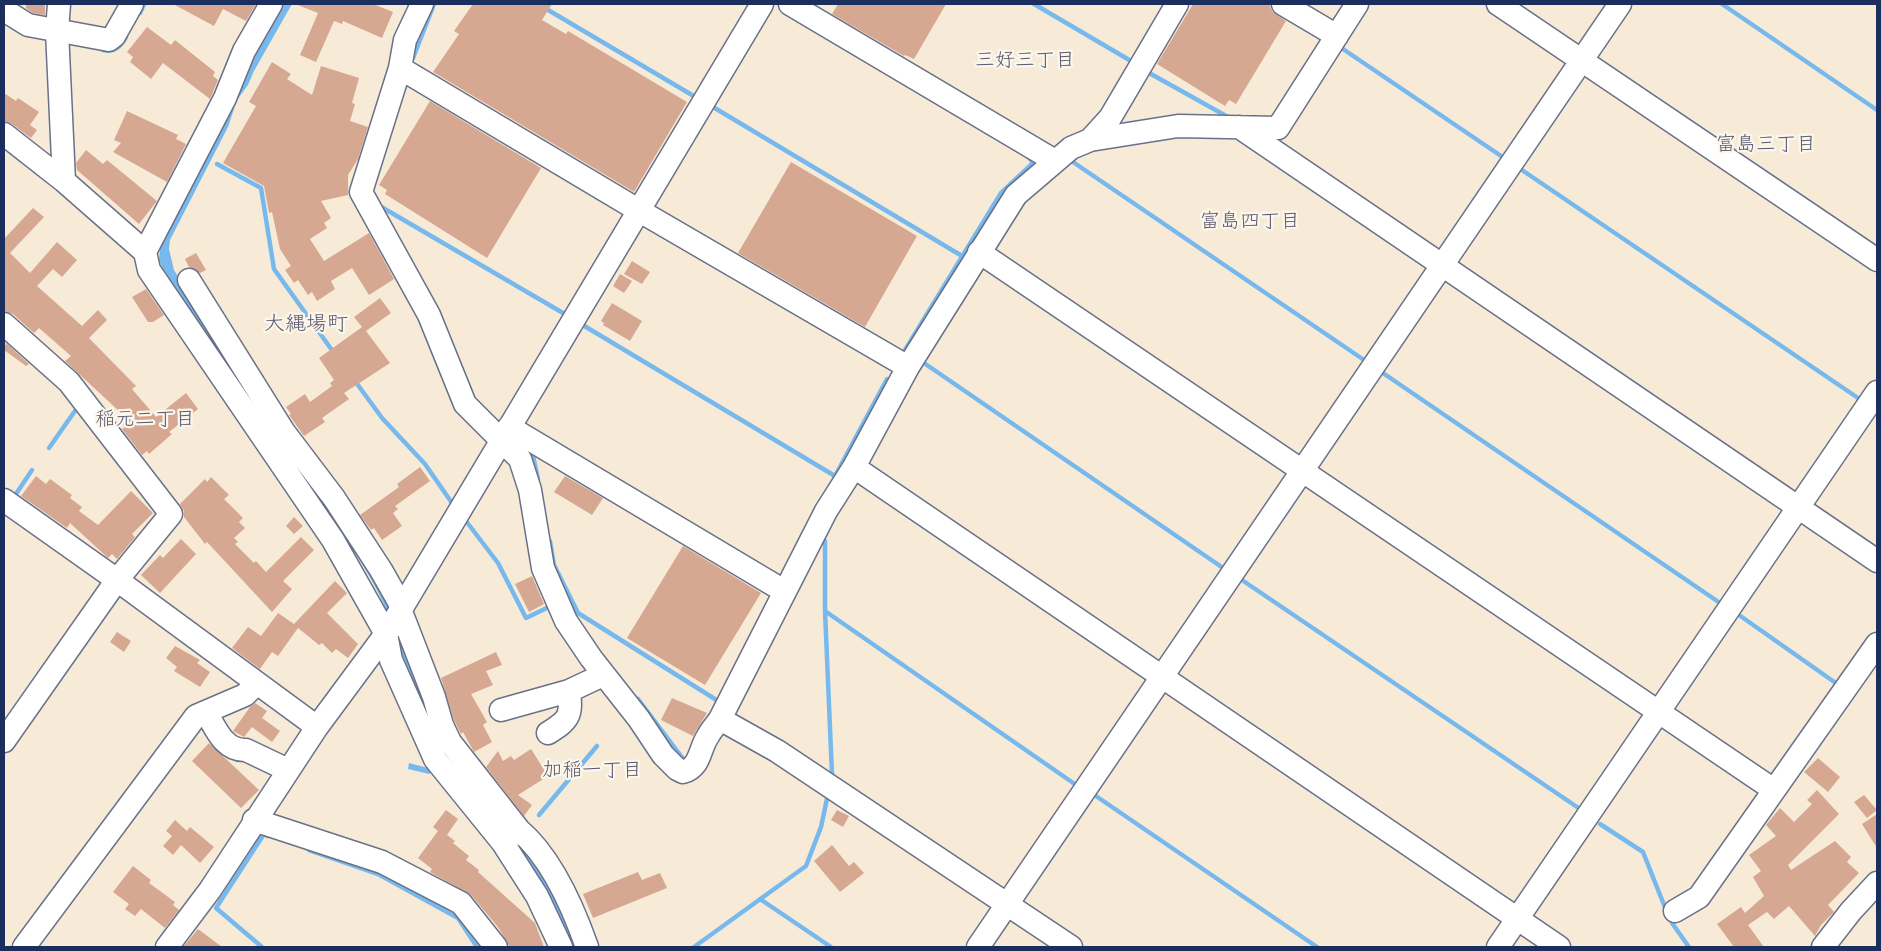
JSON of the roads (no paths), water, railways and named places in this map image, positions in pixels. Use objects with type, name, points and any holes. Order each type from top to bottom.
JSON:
[{"type":"street","points":[[58,4],[57,31],[64,181]]},
{"type":"street","points":[[4,10],[28,25],[109,40],[114,36],[132,4]]},
{"type":"street","points":[[145,252],[271,4]]},
{"type":"street","points":[[422,4],[405,40],[400,68],[360,192],[429,315],[465,404],[505,434],[784,591]]},
{"type":"street","points":[[167,947],[210,890],[316,727],[387,632],[762,4]]},
{"type":"street","points":[[790,4],[1054,160]]},
{"type":"street","points":[[1090,140],[1110,118],[1178,4]]},
{"type":"street","points":[[1283,4],[1337,36]]},
{"type":"street","points":[[505,434],[520,459],[530,490],[543,568],[566,621],[603,675],[663,755],[677,769],[683,772],[691,770],[701,756],[706,737],[720,719],[826,511],[854,466],[908,367],[1016,196],[1054,160],[1071,148],[1090,140],[1178,126],[1278,128],[1357,4]]},
{"type":"street","points":[[1498,4],[1877,260]]},
{"type":"street","points":[[978,947],[1620,4]]},
{"type":"street","points":[[400,68],[638,210],[908,367]]},
{"type":"street","points":[[1239,127],[1877,561]]},
{"type":"street","points":[[4,134],[64,181],[145,252],[149,270],[333,540],[387,632],[391,660],[438,764],[511,836],[526,836],[551,870],[579,925],[587,947]]},
{"type":"street","points":[[979,252],[1774,790]]},
{"type":"street","points":[[189,280],[284,432],[334,498],[381,570],[401,609],[434,697],[442,725],[450,742],[511,836],[561,947]]},
{"type":"street","points":[[4,324],[69,382],[171,514],[117,580],[4,741]]},
{"type":"street","points":[[1498,947],[1877,392]]},
{"type":"street","points":[[854,466],[1559,947]]},
{"type":"street","points":[[4,500],[117,580],[316,727]]},
{"type":"street","points":[[1675,911],[1699,897],[1877,644]]},
{"type":"street","points":[[502,710],[569,691],[603,675]]},
{"type":"street","points":[[24,947],[196,716],[245,696],[256,684]]},
{"type":"street","points":[[548,733],[566,722],[569,714],[569,691]]},
{"type":"street","points":[[206,712],[227,746],[246,750],[288,770]]},
{"type":"street","points":[[720,719],[777,751],[1071,947]]},
{"type":"street","points":[[254,820],[382,862],[435,889],[461,903],[496,947]]},
{"type":"street","points":[[1823,947],[1850,911],[1877,884]]},
{"type":"water","points":[[280,4],[292,4],[248,85],[237,100],[228,127],[170,240],[169,249],[174,270],[385,587],[438,731],[535,856],[579,947],[569,947],[446,762],[429,774],[408,769],[409,763],[432,769],[394,631],[375,586],[348,542],[212,348],[204,331],[164,272],[159,260],[161,239]]},
{"type":"waterway","points":[[140,13],[144,4]]},
{"type":"waterway","points":[[413,58],[434,4]]},
{"type":"waterway","points":[[538,4],[692,95]]},
{"type":"waterway","points":[[1034,4],[1131,61]]},
{"type":"waterway","points":[[1722,4],[1877,110]]},
{"type":"waterway","points":[[103,50],[114,50],[126,37]]},
{"type":"waterway","points":[[1340,47],[1507,160]]},
{"type":"waterway","points":[[1151,74],[1228,117]]},
{"type":"waterway","points":[[713,107],[962,256]]},
{"type":"waterway","points":[[905,350],[1001,193],[1033,163],[1028,156]]},
{"type":"waterway","points":[[1073,162],[1364,360]]},
{"type":"waterway","points":[[217,164],[261,188],[274,269],[334,353]]},
{"type":"waterway","points":[[1516,166],[1861,400]]},
{"type":"waterway","points":[[378,205],[563,313]]},
{"type":"waterway","points":[[581,324],[835,476]]},
{"type":"waterway","points":[[924,363],[1226,570]]},
{"type":"waterway","points":[[1380,371],[1720,603]]},
{"type":"waterway","points":[[834,478],[887,379]]},
{"type":"waterway","points":[[355,381],[382,418],[425,464],[452,503]]},
{"type":"waterway","points":[[49,448],[77,408]]},
{"type":"waterway","points":[[525,449],[533,456],[538,479]]},
{"type":"waterway","points":[[14,497],[32,470]]},
{"type":"waterway","points":[[466,521],[498,563],[526,618],[553,605]]},
{"type":"waterway","points":[[550,541],[554,565],[578,613],[718,701]]},
{"type":"waterway","points":[[825,541],[825,611],[832,775]]},
{"type":"waterway","points":[[1239,578],[1580,809]]},
{"type":"waterway","points":[[825,611],[1079,787]]},
{"type":"waterway","points":[[1739,615],[1840,686]]},
{"type":"waterway","points":[[638,699],[684,760],[688,760]]},
{"type":"waterway","points":[[539,815],[597,746]]},
{"type":"waterway","points":[[694,947],[806,866],[821,827],[828,794]]},
{"type":"waterway","points":[[1093,794],[1317,947]]},
{"type":"waterway","points":[[1600,824],[1643,852],[1666,910]]},
{"type":"waterway","points":[[262,947],[216,908],[264,834],[268,836]]},
{"type":"waterway","points":[[309,850],[378,874],[458,918],[477,947]]},
{"type":"waterway","points":[[760,899],[831,947]]},
{"type":"waterway","points":[[1677,919],[1672,923],[1689,947]]},
{"type":"district","name":"三好三丁目","points":[[1025,63]]},
{"type":"district","name":"富島三丁目","points":[[1766,147]]},
{"type":"district","name":"富島四丁目","points":[[1250,224]]},
{"type":"district","name":"大縄場町","points":[[306,327]]},
{"type":"district","name":"稲元二丁目","points":[[145,422]]},
{"type":"district","name":"加稲一丁目","points":[[592,773]]}]
